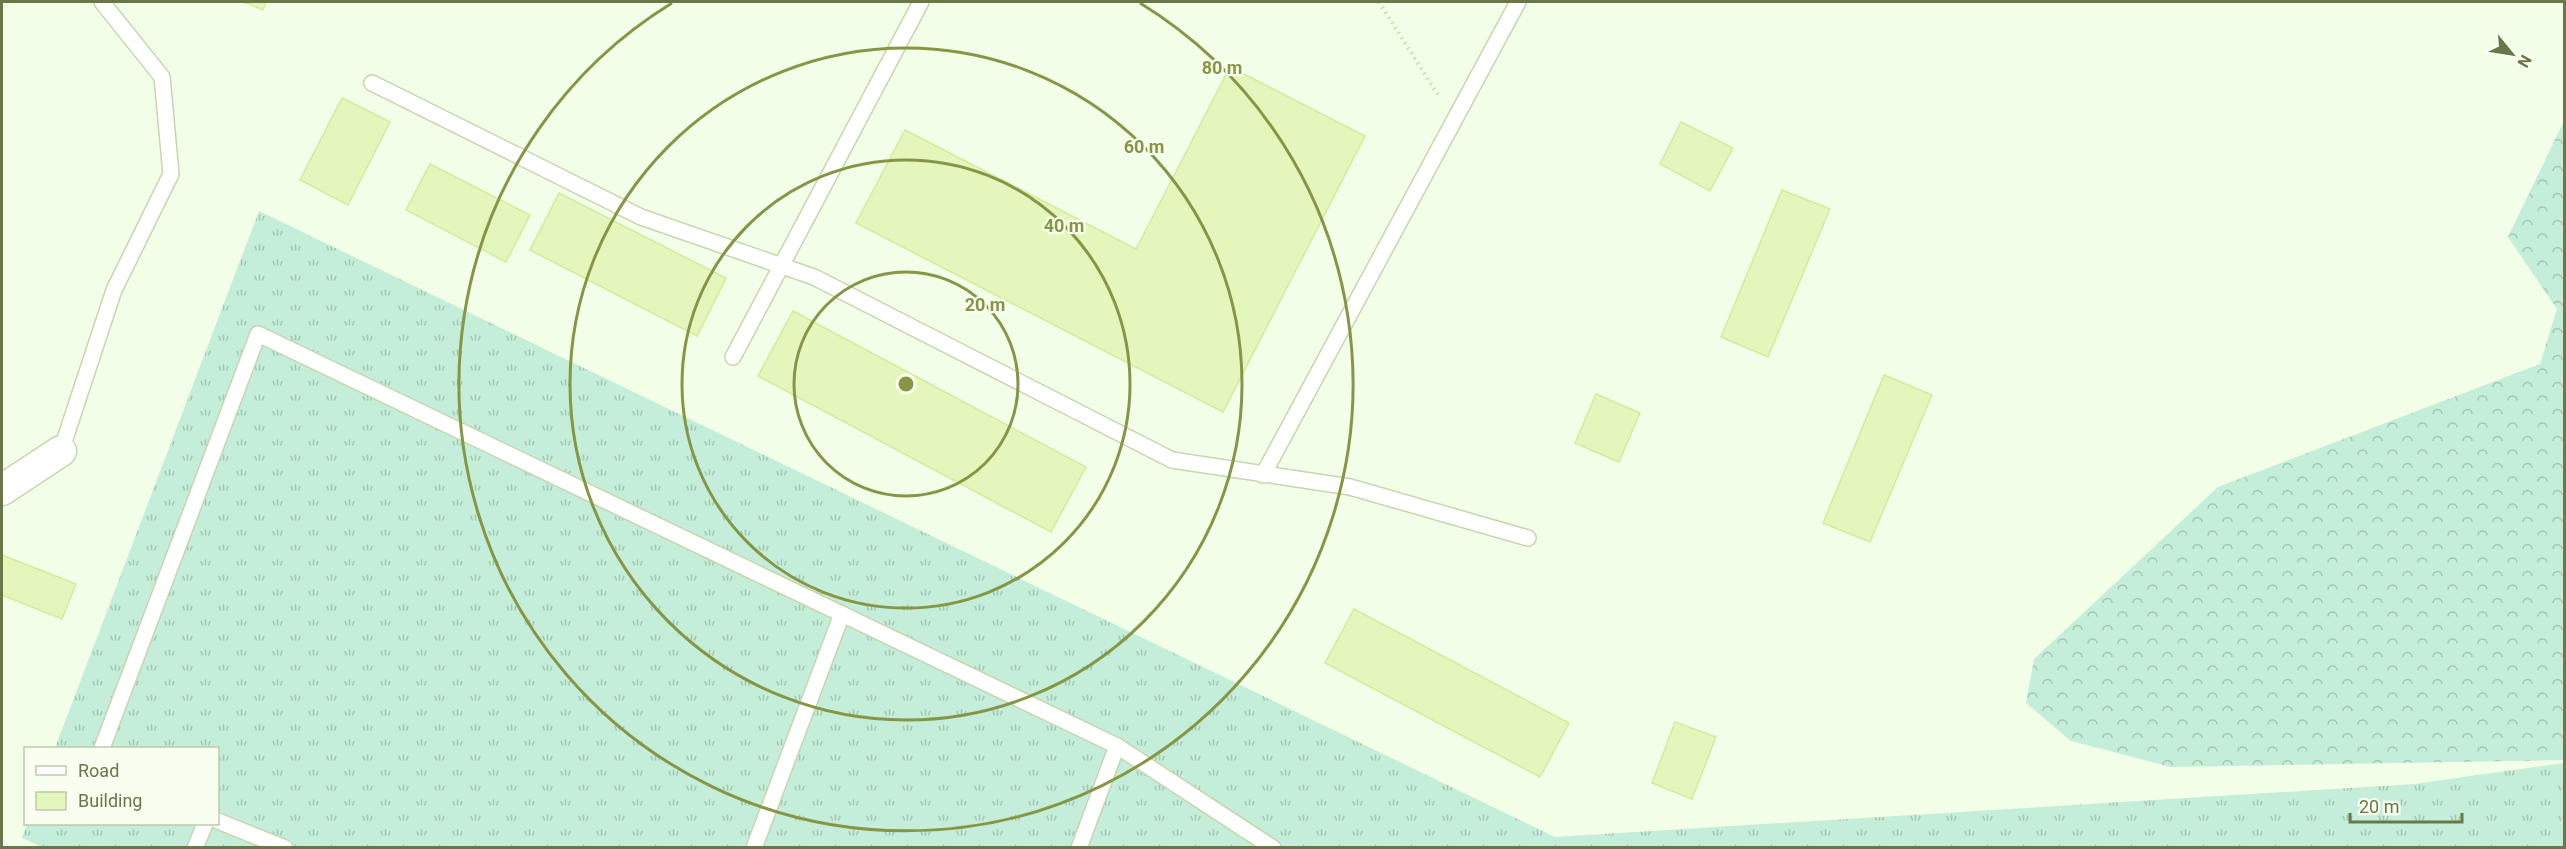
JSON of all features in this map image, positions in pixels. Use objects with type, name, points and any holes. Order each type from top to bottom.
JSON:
[{"type":"street","points":[[2,490],[61,451]]},
{"type":"lane","points":[[61,451],[114,290],[171,174],[162,77],[102,2]]},
{"type":"lane","points":[[733,357],[921,2]]},
{"type":"lane","points":[[1263,475],[1518,2]]},
{"type":"lane","points":[[372,83],[641,217],[814,277],[1172,460],[1350,487],[1528,538]]},
{"type":"lane","points":[[102,747],[258,334],[1117,746],[1273,848]]},
{"type":"lane","points":[[754,848],[842,614]]},
{"type":"lane","points":[[1079,848],[1117,746]]},
{"type":"lane","points":[[219,821],[285,848]]},
{"type":"lane","points":[[195,848],[205,825]]},
{"type":"path","points":[[1379,2],[1454,120]]},
{"type":"green space","points":[[2564,121],[2564,760],[2171,767],[2071,741],[2026,703],[2034,659],[2218,487],[2540,364],[2557,309],[2508,237]]},
{"type":"green space","points":[[259,211],[1555,837],[2414,784],[2564,763],[2564,848],[44,848],[22,838],[27,825],[219,825],[219,747],[55,747]]},
{"type":"building","points":[[244,2],[266,2],[263,10]]},
{"type":"building","points":[[1230,67],[1365,136],[1223,412],[856,223],[905,130],[1136,249]]},
{"type":"building","points":[[342,98],[390,122],[348,205],[300,180]]},
{"type":"building","points":[[1681,122],[1733,148],[1710,191],[1660,164]]},
{"type":"building","points":[[430,164],[530,215],[506,262],[406,210]]},
{"type":"building","points":[[1782,190],[1830,209],[1768,357],[1721,337]]},
{"type":"building","points":[[559,193],[726,278],[697,336],[530,250]]},
{"type":"building","points":[[793,311],[1086,467],[1051,532],[758,376]]},
{"type":"building","points":[[1884,375],[1932,395],[1870,542],[1823,523]]},
{"type":"building","points":[[1596,394],[1640,413],[1619,462],[1575,443]]},
{"type":"building","points":[[2,555],[76,584],[62,619],[2,595]]},
{"type":"building","points":[[1354,609],[1569,723],[1540,777],[1325,663]]},
{"type":"building","points":[[1675,722],[1716,737],[1692,799],[1652,783]]}]
